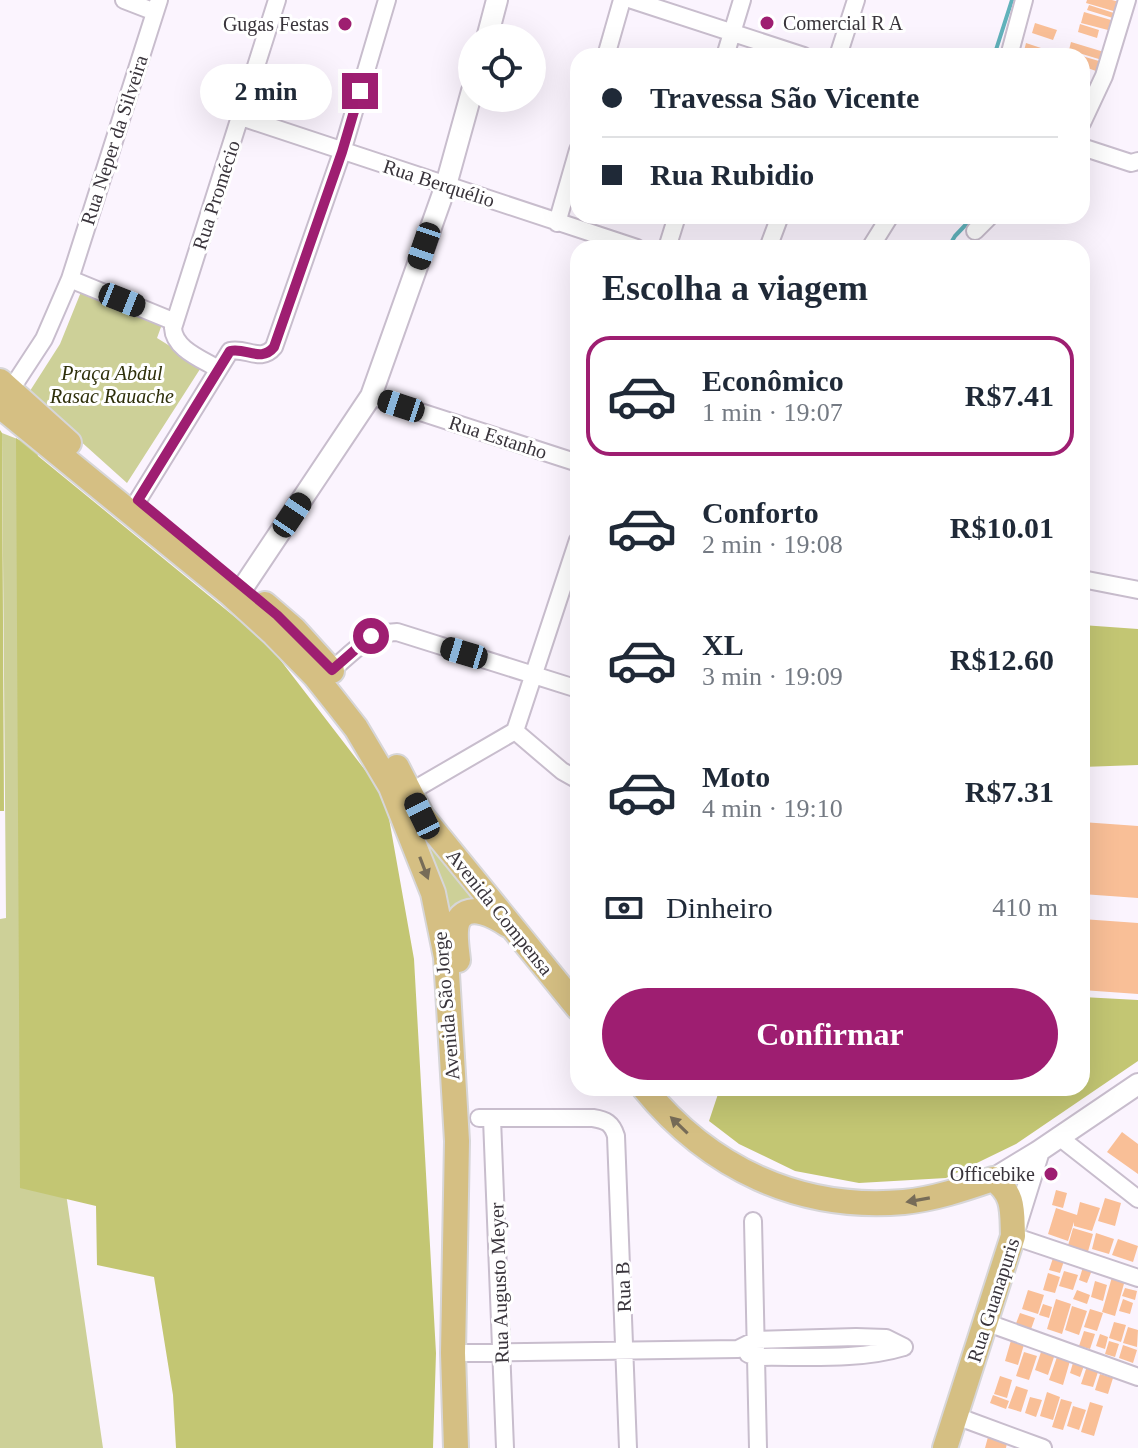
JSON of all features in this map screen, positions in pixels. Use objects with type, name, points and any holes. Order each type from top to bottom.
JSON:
[{"type":"main road","points":[[3,392],[294,629],[332,670],[377,732],[410,792]]},
{"type":"main road","name":"Avenida São Jorge","points":[[3,392],[274,634],[315,676],[356,728],[391,787],[433,893],[446,957],[457,1141],[456,1448]]},
{"type":"main road","name":"Avenida Compensa","points":[[410,792],[422,816],[570,998]]},
{"type":"main road","points":[[455,1405],[463,1375],[467,1242],[457,931],[459,919],[468,912],[492,916],[513,929]]},
{"type":"main road","points":[[652,1096],[696,1141],[724,1162],[790,1190],[829,1199],[868,1203],[904,1202],[993,1179],[1004,1186],[1012,1200],[1013,1236]]},
{"type":"main road","name":"Rua Guanapuris","points":[[945,1448],[1013,1236]]},
{"type":"street","points":[[124,0],[157,6]]},
{"type":"street","name":"Rua Promécio","points":[[175,322],[277,0]]},
{"type":"street","points":[[138,500],[232,350],[262,355],[268,354],[274,347],[342,152],[387,0]]},
{"type":"street","points":[[491,24],[497,0]]},
{"type":"street","points":[[608,48],[622,0]]},
{"type":"street","points":[[632,0],[779,48]]},
{"type":"street","points":[[727,48],[742,0]]},
{"type":"street","points":[[841,48],[856,0]]},
{"type":"street","points":[[1011,48],[1022,0]]},
{"type":"street","points":[[1090,106],[1104,76],[1127,0]]},
{"type":"street","name":"Rua Neper da Silveira","points":[[3,392],[44,339],[70,279],[157,6]]},
{"type":"street","points":[[244,586],[371,396],[446,185],[466,112]]},
{"type":"street","name":"Rua Berquélio","points":[[241,117],[611,240]]},
{"type":"street","points":[[1090,149],[1135,162]]},
{"type":"street","points":[[557,223],[570,178]]},
{"type":"street","points":[[975,231],[982,224]]},
{"type":"street","points":[[70,279],[175,322],[176,340],[218,369]]},
{"type":"street","name":"Rua Estanho","points":[[371,396],[570,460]]},
{"type":"street","points":[[410,792],[515,731],[570,565]]},
{"type":"street","points":[[1090,581],[1138,590]]},
{"type":"street","points":[[332,670],[371,636],[397,632],[570,686]]},
{"type":"street","points":[[515,731],[570,776]]},
{"type":"street","points":[[993,1179],[1138,1084]]},
{"type":"street","name":"Rua Augusto Meyer","points":[[505,1448],[502,1352],[486,1119],[593,1118],[613,1126]]},
{"type":"street","name":"Rua B","points":[[613,1126],[616,1136],[628,1448]]},
{"type":"street","points":[[1059,1137],[1138,1199]]},
{"type":"street","name":"Rua Guanapuris","points":[[1013,1236],[1039,1151]]},
{"type":"street","points":[[753,1221],[758,1448]]},
{"type":"street","points":[[1013,1236],[1138,1278]]},
{"type":"street","points":[[985,1322],[1138,1377]]},
{"type":"street","points":[[464,1353],[738,1349],[756,1357],[886,1353],[904,1347],[886,1338],[756,1340],[738,1349]]},
{"type":"street","points":[[956,1416],[1043,1448]]},
{"type":"green space","name":"Praça Abdul Rasac Rauache","points":[[83,287],[165,316],[157,338],[202,366],[127,483],[28,394],[60,344]]},
{"type":"green space","points":[[0,430],[2,433],[4,811],[0,811]]},
{"type":"green space","points":[[2,433],[38,447],[26,918],[103,1448],[0,1448],[0,919],[6,918]]},
{"type":"green space","points":[[16,438],[268,644],[385,796],[414,959],[436,1353],[433,1448],[176,1448],[173,1395],[154,1277],[97,1265],[96,1206],[20,1188]]},
{"type":"green space","points":[[1090,626],[1138,629],[1138,765],[1090,767]]},
{"type":"green space","points":[[424,828],[489,910],[470,906],[453,966]]},
{"type":"green space","points":[[1090,997],[1138,1000],[1138,1061],[1090,1094]]},
{"type":"green space","points":[[717,1096],[1087,1096],[1016,1144],[946,1178],[859,1183],[795,1171],[739,1144],[709,1121]]},
{"type":"building","points":[[1087,0],[1123,3],[1120,13],[1086,3]]},
{"type":"building","points":[[1089,5],[1117,14],[1116,19],[1087,10]]},
{"type":"building","points":[[1084,12],[1111,20],[1108,30],[1081,23]]},
{"type":"building","points":[[1035,23],[1057,30],[1053,40],[1032,33]]},
{"type":"building","points":[[1080,24],[1099,30],[1097,38],[1078,32]]},
{"type":"building","points":[[1071,42],[1104,52],[1102,60],[1090,56],[1090,48],[1070,48]]},
{"type":"building","points":[[1026,43],[1041,48],[1025,48]]},
{"type":"building","points":[[1090,58],[1099,61],[1096,71],[1090,69]]},
{"type":"building","points":[[1090,823],[1138,826],[1138,898],[1090,895]]},
{"type":"building","points":[[1090,920],[1138,923],[1138,994],[1090,991]]},
{"type":"building","points":[[1122,1132],[1138,1144],[1138,1174],[1107,1152]]},
{"type":"building","points":[[1056,1190],[1067,1193],[1063,1208],[1052,1205]]},
{"type":"building","points":[[1105,1198],[1121,1203],[1115,1226],[1098,1221]]},
{"type":"building","points":[[1080,1202],[1100,1208],[1092,1231],[1074,1226],[1074,1222],[1068,1241],[1048,1234],[1056,1208],[1077,1215]]},
{"type":"building","points":[[1073,1228],[1093,1234],[1087,1255],[1067,1249]]},
{"type":"building","points":[[1096,1233],[1114,1239],[1109,1254],[1092,1249]]},
{"type":"building","points":[[1118,1239],[1138,1246],[1133,1262],[1112,1255]]},
{"type":"building","points":[[1053,1258],[1064,1261],[1060,1273],[1049,1270]]},
{"type":"building","points":[[1083,1267],[1092,1270],[1087,1283],[1079,1280]]},
{"type":"building","points":[[1064,1271],[1078,1275],[1073,1290],[1059,1286]]},
{"type":"building","points":[[1048,1273],[1060,1277],[1055,1293],[1043,1290]]},
{"type":"building","points":[[1112,1277],[1125,1280],[1115,1316],[1102,1312]]},
{"type":"building","points":[[1095,1281],[1107,1285],[1103,1301],[1091,1297]]},
{"type":"building","points":[[1125,1288],[1137,1291],[1135,1300],[1122,1296]]},
{"type":"building","points":[[1028,1290],[1044,1295],[1038,1314],[1022,1309]]},
{"type":"building","points":[[1077,1290],[1090,1295],[1087,1304],[1073,1299]]},
{"type":"building","points":[[1056,1299],[1071,1304],[1062,1334],[1047,1329]]},
{"type":"building","points":[[1123,1299],[1133,1303],[1130,1314],[1119,1311]]},
{"type":"building","points":[[1043,1304],[1052,1307],[1049,1318],[1039,1315]]},
{"type":"building","points":[[1072,1306],[1087,1311],[1079,1335],[1065,1330]]},
{"type":"building","points":[[1090,1309],[1103,1313],[1097,1331],[1084,1327]]},
{"type":"building","points":[[1020,1313],[1035,1318],[1030,1332],[1015,1326]]},
{"type":"building","points":[[1114,1322],[1126,1325],[1121,1342],[1109,1338]]},
{"type":"building","points":[[1128,1327],[1138,1330],[1137,1347],[1123,1343]]},
{"type":"building","points":[[1084,1331],[1095,1334],[1090,1349],[1079,1346]]},
{"type":"building","points":[[1100,1334],[1108,1337],[1105,1349],[1096,1346]]},
{"type":"building","points":[[1012,1337],[1025,1341],[1018,1365],[1005,1361]]},
{"type":"building","points":[[1109,1341],[1119,1344],[1115,1357],[1105,1354]]},
{"type":"building","points":[[1123,1345],[1137,1350],[1133,1363],[1119,1358]]},
{"type":"building","points":[[1043,1346],[1056,1351],[1048,1375],[1035,1370]]},
{"type":"building","points":[[1024,1352],[1037,1356],[1029,1380],[1016,1376]]},
{"type":"building","points":[[1075,1356],[1086,1360],[1080,1377],[1070,1373]]},
{"type":"building","points":[[1057,1357],[1070,1361],[1063,1385],[1049,1380]]},
{"type":"building","points":[[1087,1366],[1099,1369],[1093,1387],[1081,1384]]},
{"type":"building","points":[[1100,1374],[1113,1378],[1108,1394],[1095,1390]]},
{"type":"building","points":[[1000,1376],[1012,1380],[1007,1398],[994,1394]]},
{"type":"building","points":[[1016,1386],[1028,1390],[1021,1412],[1008,1408]]},
{"type":"building","points":[[1047,1392],[1060,1397],[1053,1420],[1040,1416]]},
{"type":"building","points":[[993,1395],[1009,1401],[1006,1409],[990,1403]]},
{"type":"building","points":[[1030,1397],[1042,1400],[1036,1417],[1025,1413]]},
{"type":"building","points":[[1061,1399],[1072,1402],[1063,1430],[1052,1427]]},
{"type":"building","points":[[1090,1402],[1103,1406],[1094,1436],[1081,1432]]},
{"type":"building","points":[[1073,1406],[1086,1410],[1079,1430],[1067,1426]]},
{"type":"building","points":[[988,1437],[1007,1443],[1006,1448],[985,1448]]},
{"type":"waterway","points":[[997,48],[1012,0]]},
{"type":"waterway","points":[[953,240],[966,224]]},
{"type":"place","name":"Comercial R A","points":[[767,23]]},
{"type":"place","name":"Gugas Festas","points":[[345,24]]},
{"type":"place","name":"Officebike","points":[[1051,1174]]},
{"type":"route","points":[[360,91],[274,347],[268,354],[262,355],[235,349],[230,351],[138,500],[294,629],[332,670],[371,636]]}]
